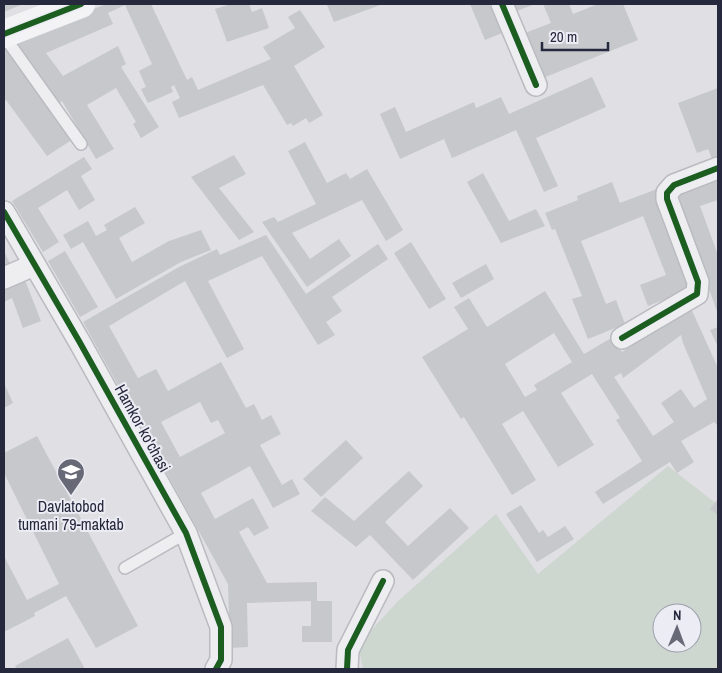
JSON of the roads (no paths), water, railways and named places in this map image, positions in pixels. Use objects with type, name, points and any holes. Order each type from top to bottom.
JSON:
[{"type":"street","points":[[4,35],[81,4]]},
{"type":"street","points":[[502,4],[536,85]]},
{"type":"street","points":[[622,338],[697,294],[698,282],[667,199],[667,193],[674,185],[718,168]]},
{"type":"street","name":"Hamkor ko'chasi","points":[[4,212],[186,533],[222,627],[221,660],[216,669]]},
{"type":"street","points":[[4,278],[34,265]]},
{"type":"street","points":[[347,669],[348,650],[383,581]]},
{"type":"lane","points":[[4,35],[80,144]]},
{"type":"lane","points":[[125,568],[186,533]]},
{"type":"place","name":"Davlatobod tumani 79-maktab","points":[[71,496]]}]
